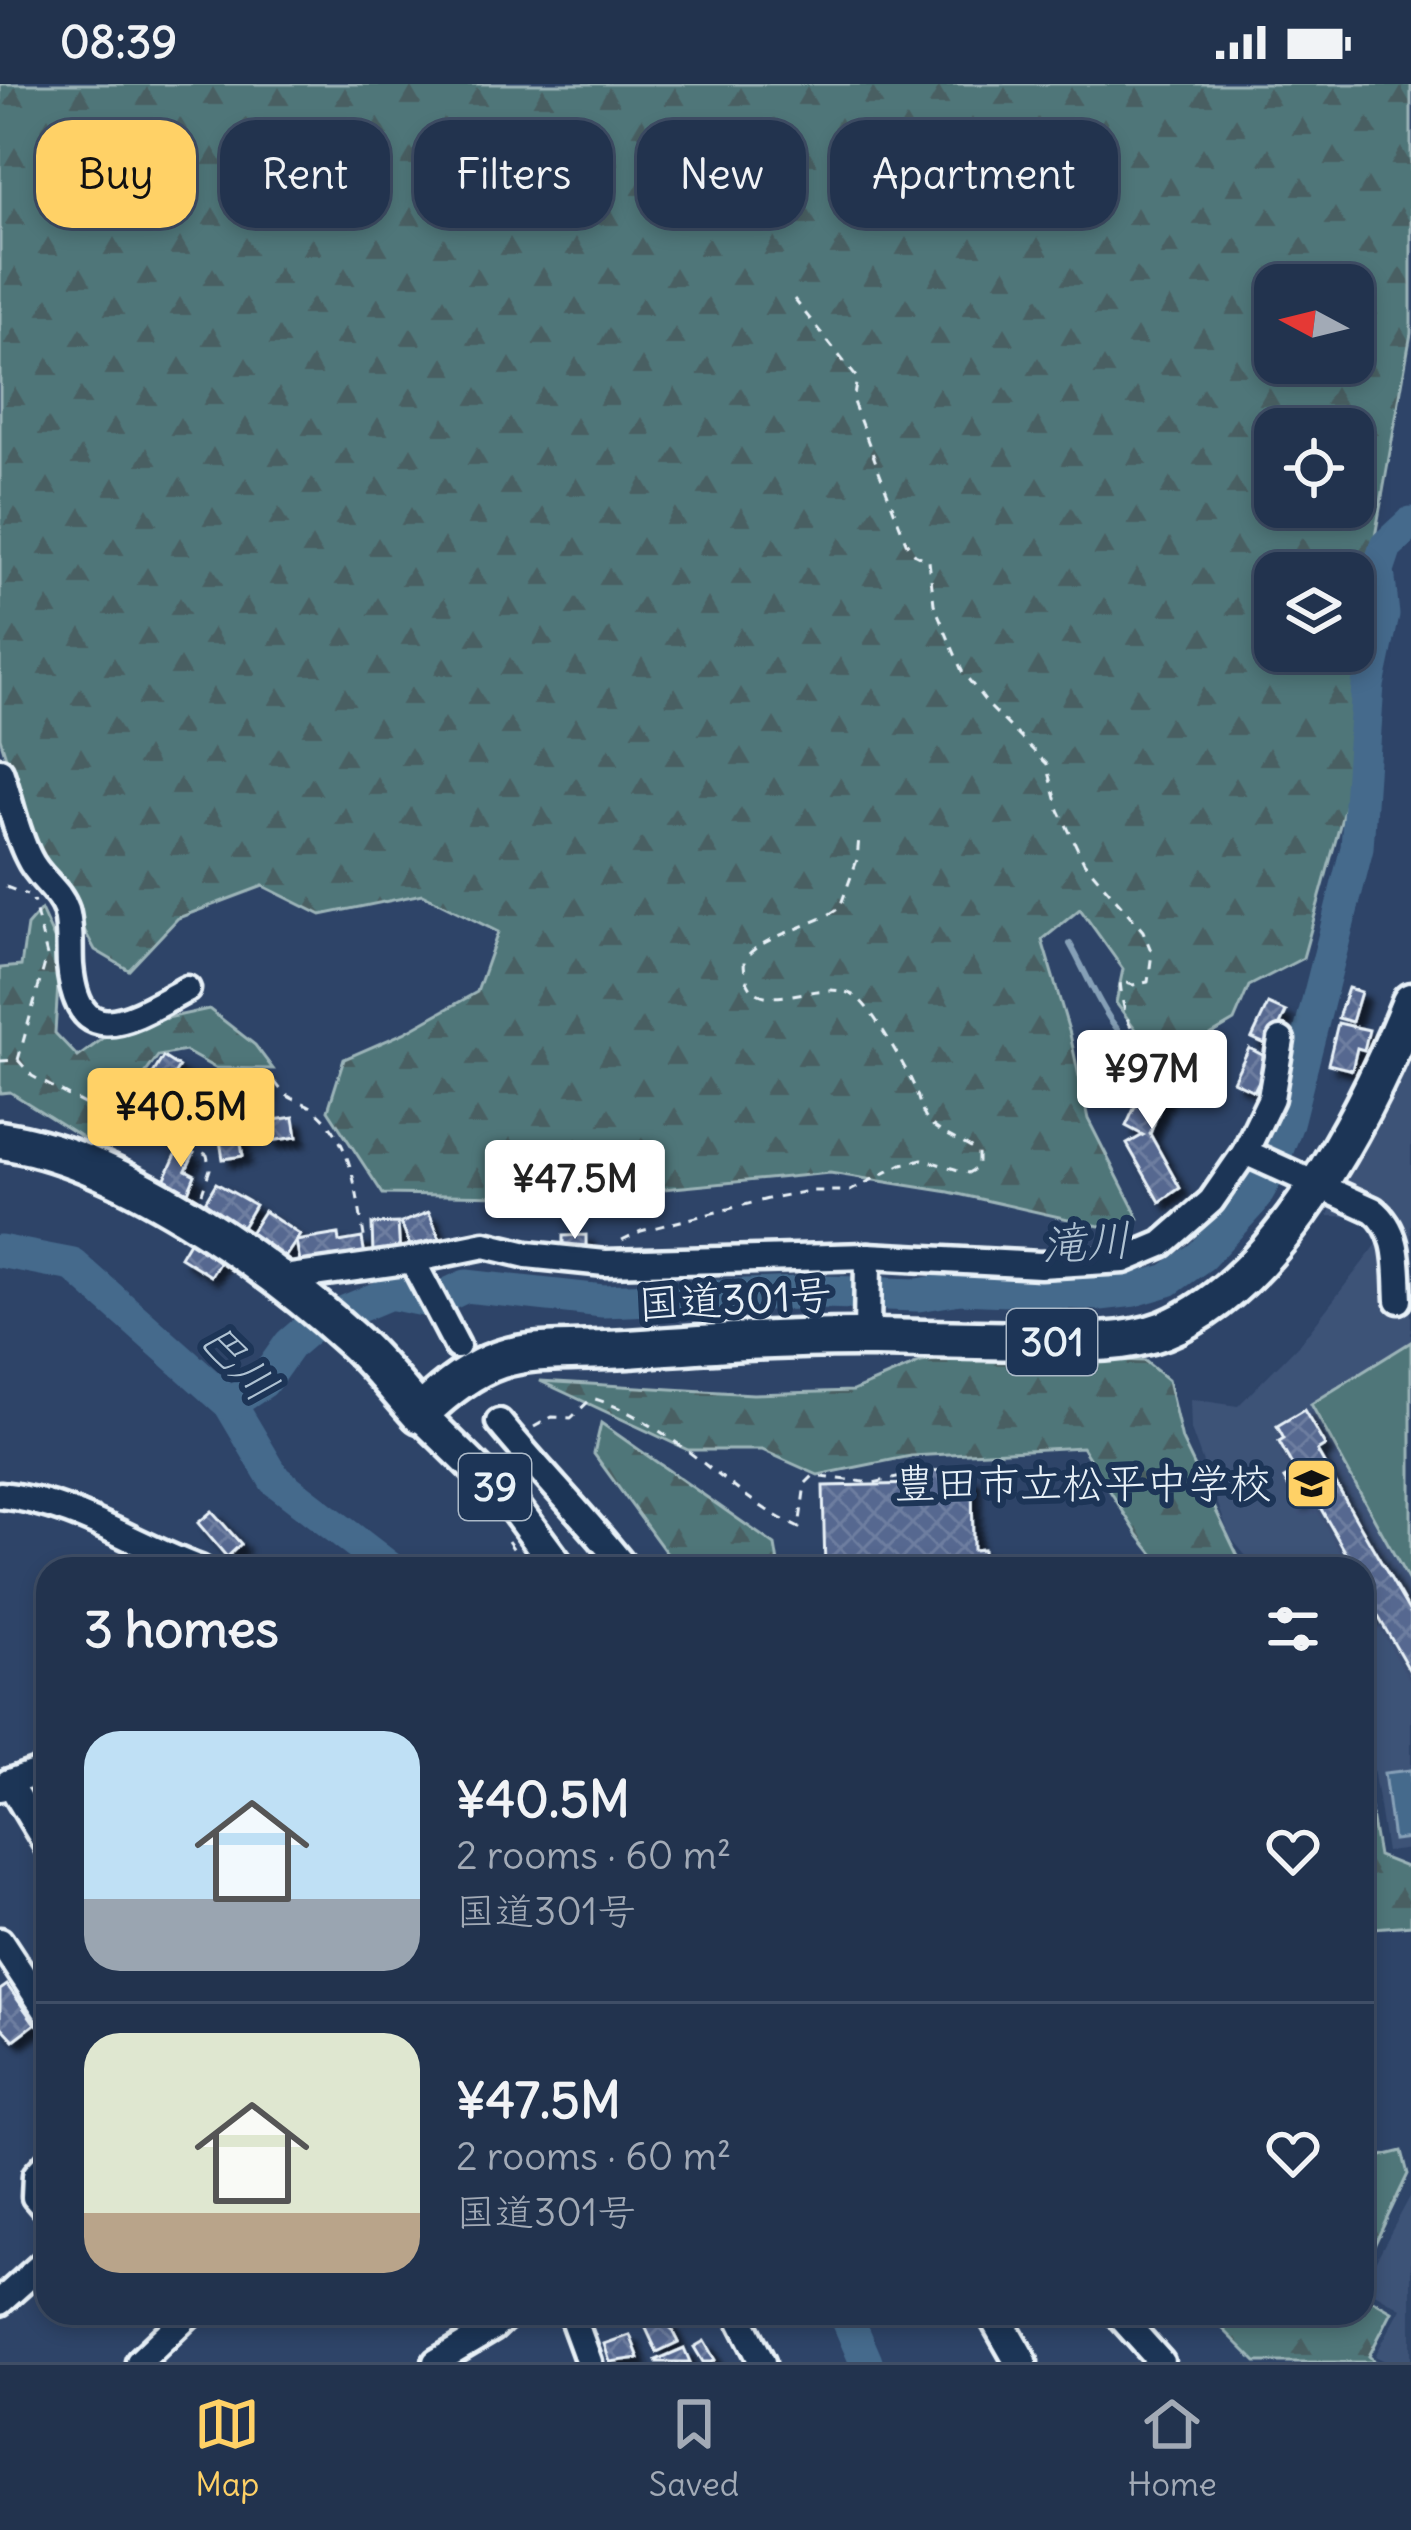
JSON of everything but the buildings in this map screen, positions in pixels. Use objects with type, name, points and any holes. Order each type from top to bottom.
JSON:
[{"type":"highway","name":"国道301号","points":[[420,1414],[473,1369],[521,1354],[558,1349],[867,1338],[1079,1343],[1162,1330],[1224,1293],[1275,1240],[1307,1180],[1403,1045],[1411,1003]]},
{"type":"highway","points":[[0,1140],[61,1152],[226,1242],[354,1341],[420,1414]]},
{"type":"main road","name":"39","points":[[420,1414],[512,1504],[551,1557]]},
{"type":"main road","points":[[999,2325],[1021,2362]]},
{"type":"street","points":[[0,771],[31,863],[60,896],[67,914],[78,1008],[96,1023],[107,1024],[141,1014],[187,989]]},
{"type":"street","points":[[288,1287],[369,1266],[416,1267],[485,1245],[526,1255],[605,1263],[868,1256],[1040,1265],[1124,1260],[1162,1244],[1211,1201],[1245,1152],[1271,1098],[1281,1040]]},
{"type":"street","points":[[1245,1152],[1373,1210],[1391,1228],[1400,1300]]},
{"type":"street","points":[[867,1338],[868,1256]]},
{"type":"street","points":[[416,1267],[457,1346]]},
{"type":"street","points":[[499,1422],[616,1557]]},
{"type":"street","points":[[0,1495],[72,1509],[170,1557]]},
{"type":"street","points":[[36,1773],[4,1785],[36,1830]]},
{"type":"street","points":[[0,1941],[36,1987]]},
{"type":"street","points":[[0,2302],[36,2270]]},
{"type":"street","points":[[139,2362],[178,2325]]},
{"type":"street","points":[[436,2362],[496,2325]]},
{"type":"street","points":[[575,2325],[589,2362]]},
{"type":"street","points":[[742,2325],[754,2358]]},
{"type":"street","points":[[1128,2325],[1162,2362]]},
{"type":"path","points":[[794,299],[857,378],[853,402],[906,542],[929,561],[934,604],[962,671],[989,706],[1047,764],[1059,810],[1084,862],[1143,931],[1152,953],[1148,982],[1120,981],[1123,1013],[1141,1043],[1183,1066],[1189,1094]]},
{"type":"path","points":[[605,1263],[614,1246],[641,1231],[752,1202],[810,1191],[850,1191],[922,1159],[954,1172],[968,1173],[977,1167],[978,1153],[927,1119],[914,1084],[862,1001],[853,994],[824,989],[771,998],[747,983],[744,961],[753,948],[794,934],[839,907],[860,838]]},
{"type":"path","points":[[6,887],[32,896],[46,956],[18,1060]]},
{"type":"path","points":[[0,1061],[18,1060]]},
{"type":"path","points":[[18,1060],[32,1076],[93,1109],[126,1141],[176,1141],[207,1155],[209,1176],[194,1207]]},
{"type":"path","points":[[259,1074],[278,1081],[289,1097],[311,1106],[342,1148],[359,1201],[369,1266]]},
{"type":"path","points":[[522,1433],[552,1418],[571,1418],[592,1398],[620,1406],[709,1464],[780,1519],[800,1528],[805,1484],[813,1476],[873,1483],[916,1474]]},
{"type":"path","points":[[503,1533],[519,1557]]},
{"type":"shaded area","name":"豊田市立松平中学校","points":[[1411,1058],[1411,1849],[1386,1852],[1374,1774],[1374,1557],[1247,1557],[1230,1537],[1191,1430],[1190,1399],[1238,1406],[1301,1342],[1377,1244],[1362,1217],[1328,1216],[1337,1186],[1394,1063]]},
{"type":"shaded area","points":[[1411,1770],[1411,1838],[1393,1840],[1384,1773]]},
{"type":"shaded area","points":[[1411,2195],[1411,2362],[1387,2362],[1375,2356],[1401,2308],[1374,2293],[1374,2264]]},
{"type":"green space","points":[[0,84],[1411,84],[1411,333],[1372,552],[1254,552],[1254,672],[1357,672],[1346,803],[1303,958],[1249,986],[1234,1021],[1181,1052],[1143,1039],[1116,1003],[1123,969],[1080,909],[1042,940],[1070,1034],[1088,1119],[1139,1219],[1099,1226],[949,1192],[830,1173],[580,1197],[383,1194],[328,1110],[344,1059],[404,1033],[477,992],[498,932],[422,894],[321,915],[263,886],[178,918],[129,970],[95,950],[27,824],[0,738]]},
{"type":"green space","points":[[41,910],[60,952],[55,1033],[78,1057],[116,1029],[209,1009],[255,1045],[273,1069],[215,1068],[185,1051],[158,1056],[93,1144],[10,1092],[0,1093],[0,968],[21,966],[27,926]]},
{"type":"green space","points":[[1411,1342],[1411,1585],[1311,1404]]},
{"type":"green space","points":[[974,1355],[1145,1361],[1168,1380],[1182,1440],[1238,1557],[1155,1557],[1082,1447],[911,1456],[818,1475],[762,1450],[688,1450],[540,1381],[753,1394],[853,1391],[921,1362]]},
{"type":"green space","points":[[601,1423],[775,1545],[777,1557],[669,1557],[594,1454]]},
{"type":"green space","points":[[1374,1832],[1378,1856],[1411,1869],[1411,1925],[1374,1928]]},
{"type":"green space","points":[[1402,2151],[1408,2174],[1374,2246],[1374,2158]]},
{"type":"green space","points":[[1374,2301],[1392,2311],[1369,2356],[1375,2362],[1256,2362],[1219,2325],[1374,2325]]},
{"type":"waterway","name":"滝川","points":[[230,1404],[263,1382],[290,1344],[311,1326],[390,1293],[424,1300],[466,1286],[603,1301],[823,1292],[918,1295],[960,1288],[1100,1294],[1168,1280],[1201,1256],[1253,1200],[1287,1123],[1357,848],[1368,685],[1383,615],[1378,570],[1386,546],[1411,523]]},
{"type":"waterway","points":[[1070,944],[1111,1021],[1147,1057]]},
{"type":"waterway","name":"巴川","points":[[0,1251],[73,1265],[230,1404],[275,1480],[375,1557]]},
{"type":"waterway","name":"巴川","points":[[850,2325],[866,2362]]},
{"type":"place","name":"豊田市立松平中学校","points":[[1311,1483]]}]
